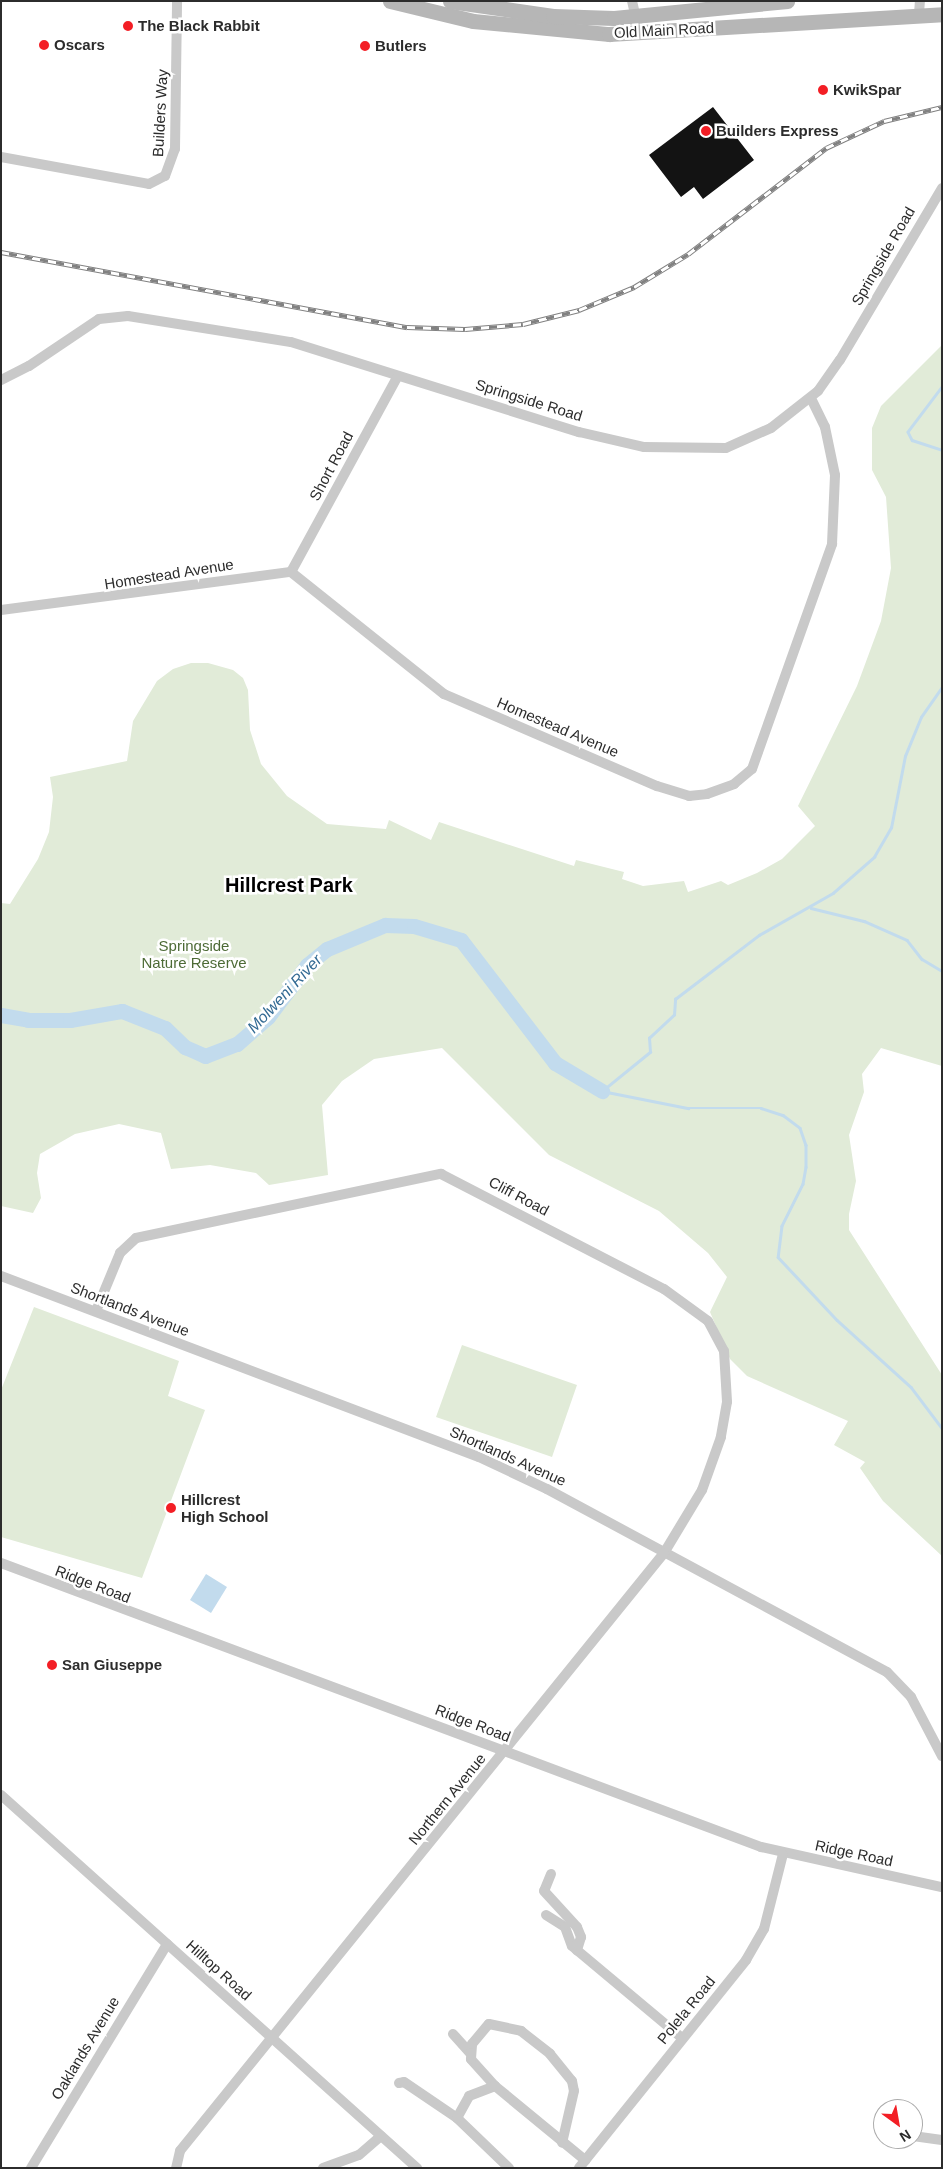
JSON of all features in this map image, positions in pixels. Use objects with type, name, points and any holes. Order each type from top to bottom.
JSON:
[{"type":"main road","name":"Old Main Road","points":[[390,1],[473,21],[524,28],[637,25],[920,8],[942,14]]},
{"type":"main road","name":"Old Main Road","points":[[450,1],[553,16],[637,25],[787,1]]},
{"type":"street","name":"Builders Way","points":[[1,157],[148,184],[165,176],[175,149],[177,1]]},
{"type":"street","points":[[632,1],[637,25]]},
{"type":"street","name":"Springside Road","points":[[1,380],[29,366],[99,319],[118,316],[291,342],[579,432],[644,447],[726,448],[771,428],[811,398],[840,360],[942,188]]},
{"type":"street","name":"Short Road","points":[[291,572],[398,376]]},
{"type":"street","name":"Homestead Avenue","points":[[1,610],[291,572],[436,688],[456,700],[672,792],[689,796],[724,789],[752,769],[832,544],[835,475],[825,428],[811,398]]},
{"type":"street","name":"Cliff Road","points":[[96,1311],[120,1252],[136,1238],[428,1175],[449,1176],[664,1289],[692,1307],[716,1332],[724,1351],[726,1381],[722,1430],[702,1490],[664,1553]]},
{"type":"street","name":"Shortlands Avenue","points":[[1,1276],[479,1457],[547,1489],[892,1676],[911,1697],[942,1756]]},
{"type":"street","name":"Northern Avenue","points":[[176,2168],[180,2151],[273,2039],[664,1553]]},
{"type":"street","name":"Ridge Road","points":[[2,1566],[222,1649],[783,1854],[942,1887]]},
{"type":"street","name":"Hilltop Road","points":[[1,1795],[416,2168]]},
{"type":"street","name":"Polela Road","points":[[582,2164],[759,1940],[783,1854]]},
{"type":"street","points":[[551,1874],[544,1891],[577,1927],[581,1937],[576,1950]]},
{"type":"street","points":[[546,1914],[565,1927],[576,1950],[682,2038]]},
{"type":"street","name":"Oaklands Avenue","points":[[31,2168],[167,1944]]},
{"type":"street","points":[[562,2143],[574,2091],[572,2081],[550,2054],[514,2027],[489,2024],[472,2044],[471,2059],[495,2086],[562,2143],[582,2164]]},
{"type":"street","points":[[453,2034],[470,2053]]},
{"type":"street","points":[[399,2083],[404,2082],[457,2118],[509,2168]]},
{"type":"street","points":[[457,2118],[470,2096],[495,2086]]},
{"type":"street","points":[[323,2168],[359,2155],[381,2136]]},
{"type":"street","points":[[923,2137],[942,2140]]},
{"type":"green space","name":"Springside Nature Reserve","points":[[942,345],[942,1066],[881,1048],[862,1074],[864,1092],[849,1135],[856,1181],[849,1214],[849,1230],[942,1375],[942,1556],[883,1501],[860,1468],[865,1462],[834,1445],[848,1421],[747,1376],[730,1359],[710,1312],[727,1277],[708,1253],[659,1211],[549,1155],[442,1048],[374,1059],[342,1081],[322,1105],[328,1175],[269,1185],[256,1173],[210,1165],[171,1169],[161,1133],[119,1124],[75,1134],[40,1154],[37,1173],[41,1198],[33,1213],[1,1206],[1,903],[10,904],[38,859],[49,832],[53,797],[50,777],[127,761],[133,721],[157,681],[173,669],[191,663],[208,663],[233,670],[243,678],[248,690],[250,730],[261,764],[287,796],[327,824],[386,829],[389,820],[431,840],[439,822],[574,866],[576,860],[624,872],[622,879],[643,886],[684,881],[688,892],[721,881],[728,885],[757,873],[782,859],[815,826],[798,806],[857,686],[881,621],[891,568],[886,497],[872,470],[872,428],[881,406]]},
{"type":"green space","points":[[34,1307],[179,1361],[168,1396],[205,1410],[142,1578],[1,1537],[1,1390]]},
{"type":"green space","points":[[462,1345],[577,1385],[552,1457],[436,1417]]},
{"type":"water","points":[[206,1574],[227,1587],[211,1613],[190,1600]]},
{"type":"building","name":"Builders Express","points":[[713,107],[754,160],[703,199],[694,187],[681,197],[649,155]]},
{"type":"waterway","points":[[942,387],[908,432],[912,440],[942,450]]},
{"type":"waterway","points":[[602,1091],[650,1052],[649,1038],[674,1015],[675,999],[759,935],[833,893],[874,857],[891,828],[905,756],[921,717],[942,687]]},
{"type":"waterway","points":[[811,908],[864,921],[907,940],[922,959],[942,971]]},
{"type":"waterway","name":"Molweni River","points":[[1,1015],[28,1020],[70,1020],[122,1011],[165,1028],[185,1047],[205,1056],[237,1044],[268,1017],[307,965],[327,949],[385,925],[414,926],[461,940],[555,1063],[602,1091]]},
{"type":"waterway","points":[[602,1091],[688,1108],[761,1108],[783,1115],[800,1128],[806,1145],[806,1167],[803,1184],[782,1226],[778,1257],[837,1320],[911,1387],[942,1428]]},
{"type":"railway","points":[[1,252],[407,327],[465,329],[523,324],[579,310],[634,287],[688,254],[826,148],[884,121],[942,107]]},
{"type":"place","name":"The Black Rabbit","points":[[128,26]]},
{"type":"place","name":"Oscars","points":[[44,45]]},
{"type":"place","name":"Butlers","points":[[365,46]]},
{"type":"place","name":"KwikSpar","points":[[823,90]]},
{"type":"place","name":"Builders Express","points":[[706,131]]},
{"type":"place","name":"Hillcrest High School","points":[[171,1508]]},
{"type":"place","name":"San Giuseppe","points":[[52,1665]]},
{"type":"district","name":"Hillcrest Park","points":[[289,885]]}]
